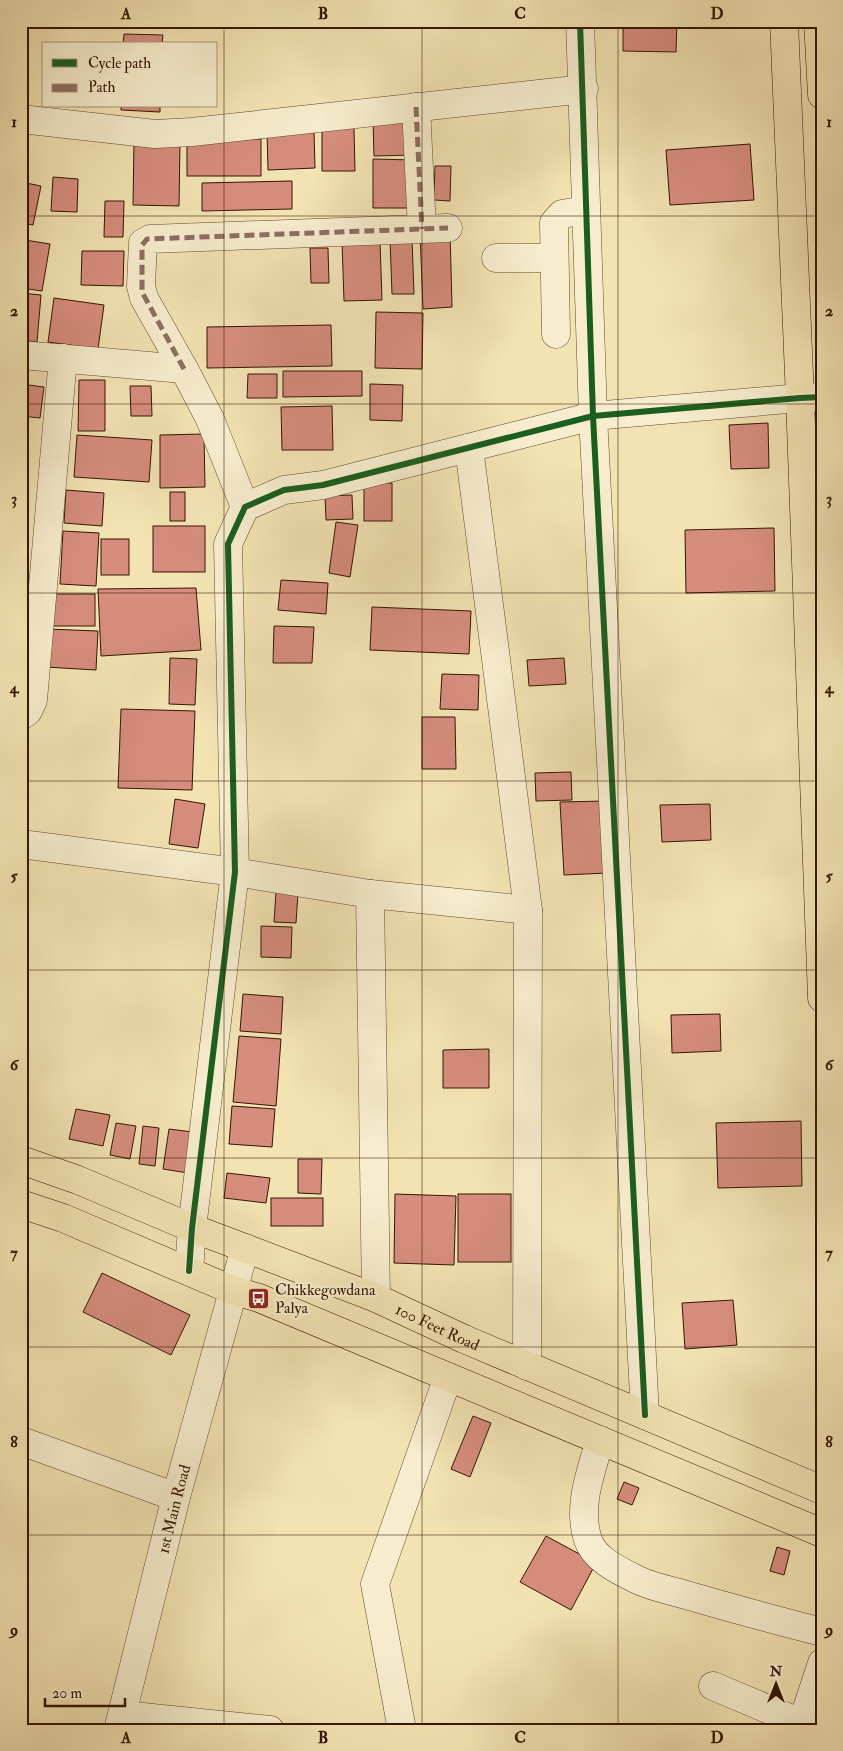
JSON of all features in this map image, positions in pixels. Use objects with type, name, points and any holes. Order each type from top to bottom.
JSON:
[{"type":"main road","points":[[784,21],[811,398],[822,998]]},
{"type":"main road","points":[[818,21],[822,95]]},
{"type":"main road","name":"100 Feet Road","points":[[21,1160],[78,1180],[192,1228],[376,1298],[527,1366],[822,1490]]},
{"type":"main road","points":[[21,1204],[63,1218],[232,1290],[259,1298],[822,1533]]},
{"type":"street","points":[[580,21],[584,89],[593,416],[645,1415]]},
{"type":"street","points":[[21,119],[154,134],[192,132],[584,89]]},
{"type":"street","points":[[416,107],[422,229]]},
{"type":"street","points":[[556,334],[553,229],[557,218],[568,212],[586,210]]},
{"type":"street","points":[[245,507],[210,419],[142,292],[142,245],[147,239],[448,228]]},
{"type":"street","points":[[496,258],[554,258]]},
{"type":"street","points":[[21,355],[184,369]]},
{"type":"street","points":[[21,716],[28,711],[34,700],[63,358]]},
{"type":"street","points":[[190,1271],[192,1228],[235,872],[228,544],[245,507],[284,490],[323,485],[593,416],[811,398]]},
{"type":"street","points":[[469,448],[528,910],[527,1366]]},
{"type":"street","points":[[21,844],[235,872],[370,894],[528,910]]},
{"type":"street","points":[[370,894],[376,1298]]},
{"type":"street","name":"1st Main Road","points":[[120,1723],[176,1497],[245,1248]]},
{"type":"street","points":[[402,1730],[375,1584],[448,1377]]},
{"type":"street","points":[[600,1440],[585,1495],[583,1518],[588,1541],[595,1553],[611,1566],[639,1581],[764,1618],[822,1632]]},
{"type":"street","points":[[21,1441],[176,1497]]},
{"type":"street","points":[[714,1686],[801,1727],[822,1663]]},
{"type":"street","points":[[120,1723],[270,1730]]},
{"type":"building","points":[[623,21],[677,21],[676,52],[623,51]]},
{"type":"building","points":[[124,34],[163,35],[162,42],[123,42]]},
{"type":"building","points":[[121,108],[160,108],[160,112],[121,110]]},
{"type":"building","points":[[415,120],[416,155],[374,156],[373,121]]},
{"type":"building","points":[[322,128],[354,128],[355,171],[322,171]]},
{"type":"building","points":[[314,131],[315,168],[268,170],[267,132]]},
{"type":"building","points":[[187,139],[261,139],[261,176],[187,176]]},
{"type":"building","points":[[134,141],[180,142],[179,206],[133,205]]},
{"type":"building","points":[[750,144],[754,200],[670,205],[666,150]]},
{"type":"building","points":[[373,159],[416,160],[415,208],[373,208]]},
{"type":"building","points":[[435,166],[451,166],[450,201],[434,200]]},
{"type":"building","points":[[53,177],[78,179],[77,212],[51,211]]},
{"type":"building","points":[[292,181],[292,209],[202,211],[202,183]]},
{"type":"building","points":[[21,182],[41,186],[33,225],[21,223]]},
{"type":"building","points":[[105,201],[124,201],[123,237],[104,237]]},
{"type":"building","points":[[450,231],[452,307],[423,309],[420,232]]},
{"type":"building","points":[[412,238],[414,294],[392,294],[390,239]]},
{"type":"building","points":[[25,240],[50,244],[42,291],[21,288],[21,264]]},
{"type":"building","points":[[342,241],[380,241],[382,300],[344,301]]},
{"type":"building","points":[[310,248],[328,248],[329,283],[311,283]]},
{"type":"building","points":[[82,251],[124,251],[123,286],[81,285]]},
{"type":"building","points":[[21,293],[41,295],[37,342],[21,340]]},
{"type":"building","points":[[54,298],[104,305],[98,349],[48,342]]},
{"type":"building","points":[[376,312],[423,313],[422,369],[375,368]]},
{"type":"building","points":[[331,325],[332,366],[207,368],[207,327]]},
{"type":"building","points":[[283,371],[362,371],[362,396],[283,397]]},
{"type":"building","points":[[248,374],[277,374],[277,398],[247,398]]},
{"type":"building","points":[[79,380],[105,380],[105,431],[78,431]]},
{"type":"building","points":[[21,384],[44,387],[40,418],[21,416]]},
{"type":"building","points":[[370,384],[403,385],[402,421],[370,420]]},
{"type":"building","points":[[130,386],[151,386],[152,416],[131,416]]},
{"type":"building","points":[[332,406],[333,450],[282,450],[281,407]]},
{"type":"building","points":[[768,423],[769,468],[731,469],[729,425]]},
{"type":"building","points":[[204,434],[205,487],[160,488],[160,435]]},
{"type":"building","points":[[77,435],[152,440],[149,482],[74,477]]},
{"type":"building","points":[[364,483],[392,483],[392,521],[364,521]]},
{"type":"building","points":[[66,490],[104,493],[102,526],[64,523]]},
{"type":"building","points":[[170,492],[185,492],[185,521],[170,521]]},
{"type":"building","points":[[352,495],[353,519],[326,520],[325,496]]},
{"type":"building","points":[[336,522],[358,525],[350,577],[329,573]]},
{"type":"building","points":[[153,526],[205,526],[205,572],[153,572]]},
{"type":"building","points":[[774,528],[775,591],[686,593],[685,530]]},
{"type":"building","points":[[63,531],[99,533],[96,586],[60,584]]},
{"type":"building","points":[[101,539],[129,539],[129,575],[101,575]]},
{"type":"building","points":[[281,580],[328,583],[326,614],[278,610]]},
{"type":"building","points":[[196,588],[201,650],[101,656],[98,589]]},
{"type":"building","points":[[48,594],[95,594],[95,626],[48,626]]},
{"type":"building","points":[[372,607],[471,611],[469,654],[370,650]]},
{"type":"building","points":[[274,626],[314,627],[312,663],[273,663]]},
{"type":"building","points":[[47,629],[98,631],[96,670],[45,667]]},
{"type":"building","points":[[170,658],[197,659],[195,705],[169,704]]},
{"type":"building","points":[[564,658],[566,684],[529,686],[527,660]]},
{"type":"building","points":[[442,674],[479,675],[478,710],[440,709]]},
{"type":"building","points":[[121,709],[195,711],[192,790],[118,788]]},
{"type":"building","points":[[422,717],[455,717],[456,769],[422,769]]},
{"type":"building","points":[[571,772],[572,800],[536,801],[535,773]]},
{"type":"building","points":[[175,799],[205,804],[198,848],[169,844]]},
{"type":"building","points":[[605,801],[608,873],[564,875],[560,802]]},
{"type":"building","points":[[710,804],[711,840],[662,842],[660,805]]},
{"type":"building","points":[[276,892],[298,893],[296,923],[274,922]]},
{"type":"building","points":[[261,926],[292,927],[291,958],[261,957]]},
{"type":"building","points":[[243,994],[283,997],[281,1034],[240,1031]]},
{"type":"building","points":[[720,1014],[721,1051],[672,1053],[671,1015]]},
{"type":"building","points":[[239,1036],[281,1039],[276,1106],[233,1102]]},
{"type":"building","points":[[489,1049],[489,1088],[443,1088],[443,1050]]},
{"type":"building","points":[[232,1106],[275,1109],[272,1147],[229,1144]]},
{"type":"building","points":[[76,1109],[110,1115],[103,1146],[69,1139]]},
{"type":"building","points":[[801,1121],[802,1186],[718,1188],[716,1123]]},
{"type":"building","points":[[116,1123],[136,1126],[130,1159],[110,1155]]},
{"type":"building","points":[[143,1126],[159,1128],[155,1166],[139,1164]]},
{"type":"building","points":[[169,1129],[200,1133],[194,1174],[163,1169]]},
{"type":"building","points":[[298,1159],[322,1159],[321,1194],[298,1193]]},
{"type":"building","points":[[227,1173],[270,1178],[266,1203],[224,1198]]},
{"type":"building","points":[[395,1194],[456,1196],[454,1265],[394,1263]]},
{"type":"building","points":[[458,1194],[511,1194],[511,1262],[458,1262]]},
{"type":"building","points":[[271,1198],[323,1198],[323,1226],[271,1226]]},
{"type":"building","points":[[102,1273],[190,1315],[171,1355],[83,1312]]},
{"type":"building","points":[[733,1300],[737,1345],[685,1349],[682,1303]]},
{"type":"building","points":[[473,1416],[491,1423],[470,1477],[451,1469]]},
{"type":"building","points":[[624,1482],[639,1488],[632,1505],[617,1499]]},
{"type":"building","points":[[546,1536],[596,1563],[571,1610],[520,1582]]},
{"type":"building","points":[[777,1547],[790,1551],[784,1575],[770,1571]]},
{"type":"marked path","points":[[416,107],[422,229]]},
{"type":"marked path","points":[[184,369],[142,292],[142,245],[147,239],[448,228]]},
{"type":"cycle path","points":[[580,21],[593,416],[645,1415]]},
{"type":"cycle path","points":[[189,1271],[192,1228],[235,872],[228,544],[245,507],[284,490],[323,485],[593,416],[822,397]]},
{"type":"place","name":"Chikkegowdana Palya","points":[[259,1298]]}]
